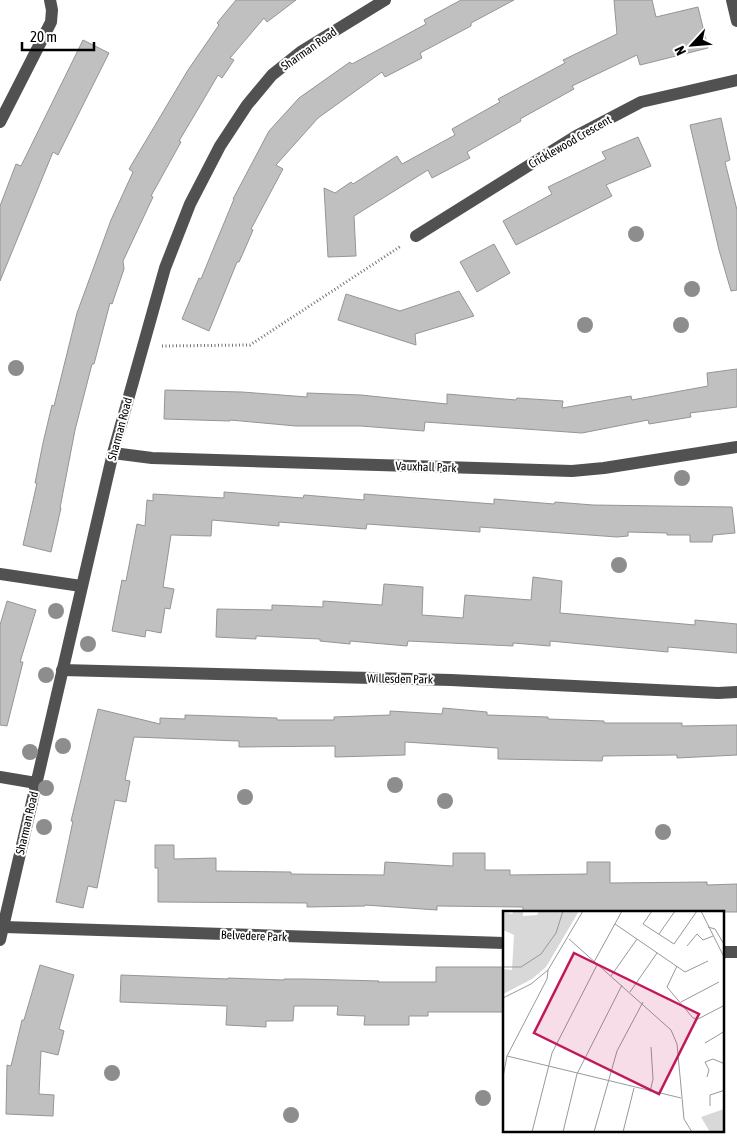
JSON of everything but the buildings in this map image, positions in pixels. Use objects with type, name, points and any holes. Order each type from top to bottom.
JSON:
[{"type":"street","points":[[0,122],[51,22],[52,10],[50,0]]},
{"type":"street","name":"Sharman Road","points":[[0,940],[113,453],[165,268],[190,204],[220,146],[247,105],[272,75],[302,51],[385,0]]},
{"type":"street","points":[[732,0],[737,21]]},
{"type":"street","name":"Cricklewood Crescent","points":[[416,236],[576,136],[642,102],[737,80]]},
{"type":"street","name":"Vauxhall Park","points":[[113,453],[152,458],[572,471],[604,468],[737,447]]},
{"type":"street","points":[[0,574],[81,586]]},
{"type":"street","name":"Willesden Park","points":[[62,670],[450,680],[718,693],[737,692]]},
{"type":"street","points":[[0,777],[36,783]]},
{"type":"street","name":"Belvedere Park","points":[[4,927],[503,942]]},
{"type":"street","points":[[724,952],[737,952]]},
{"type":"path","points":[[142,347],[250,345],[416,236]]}]
